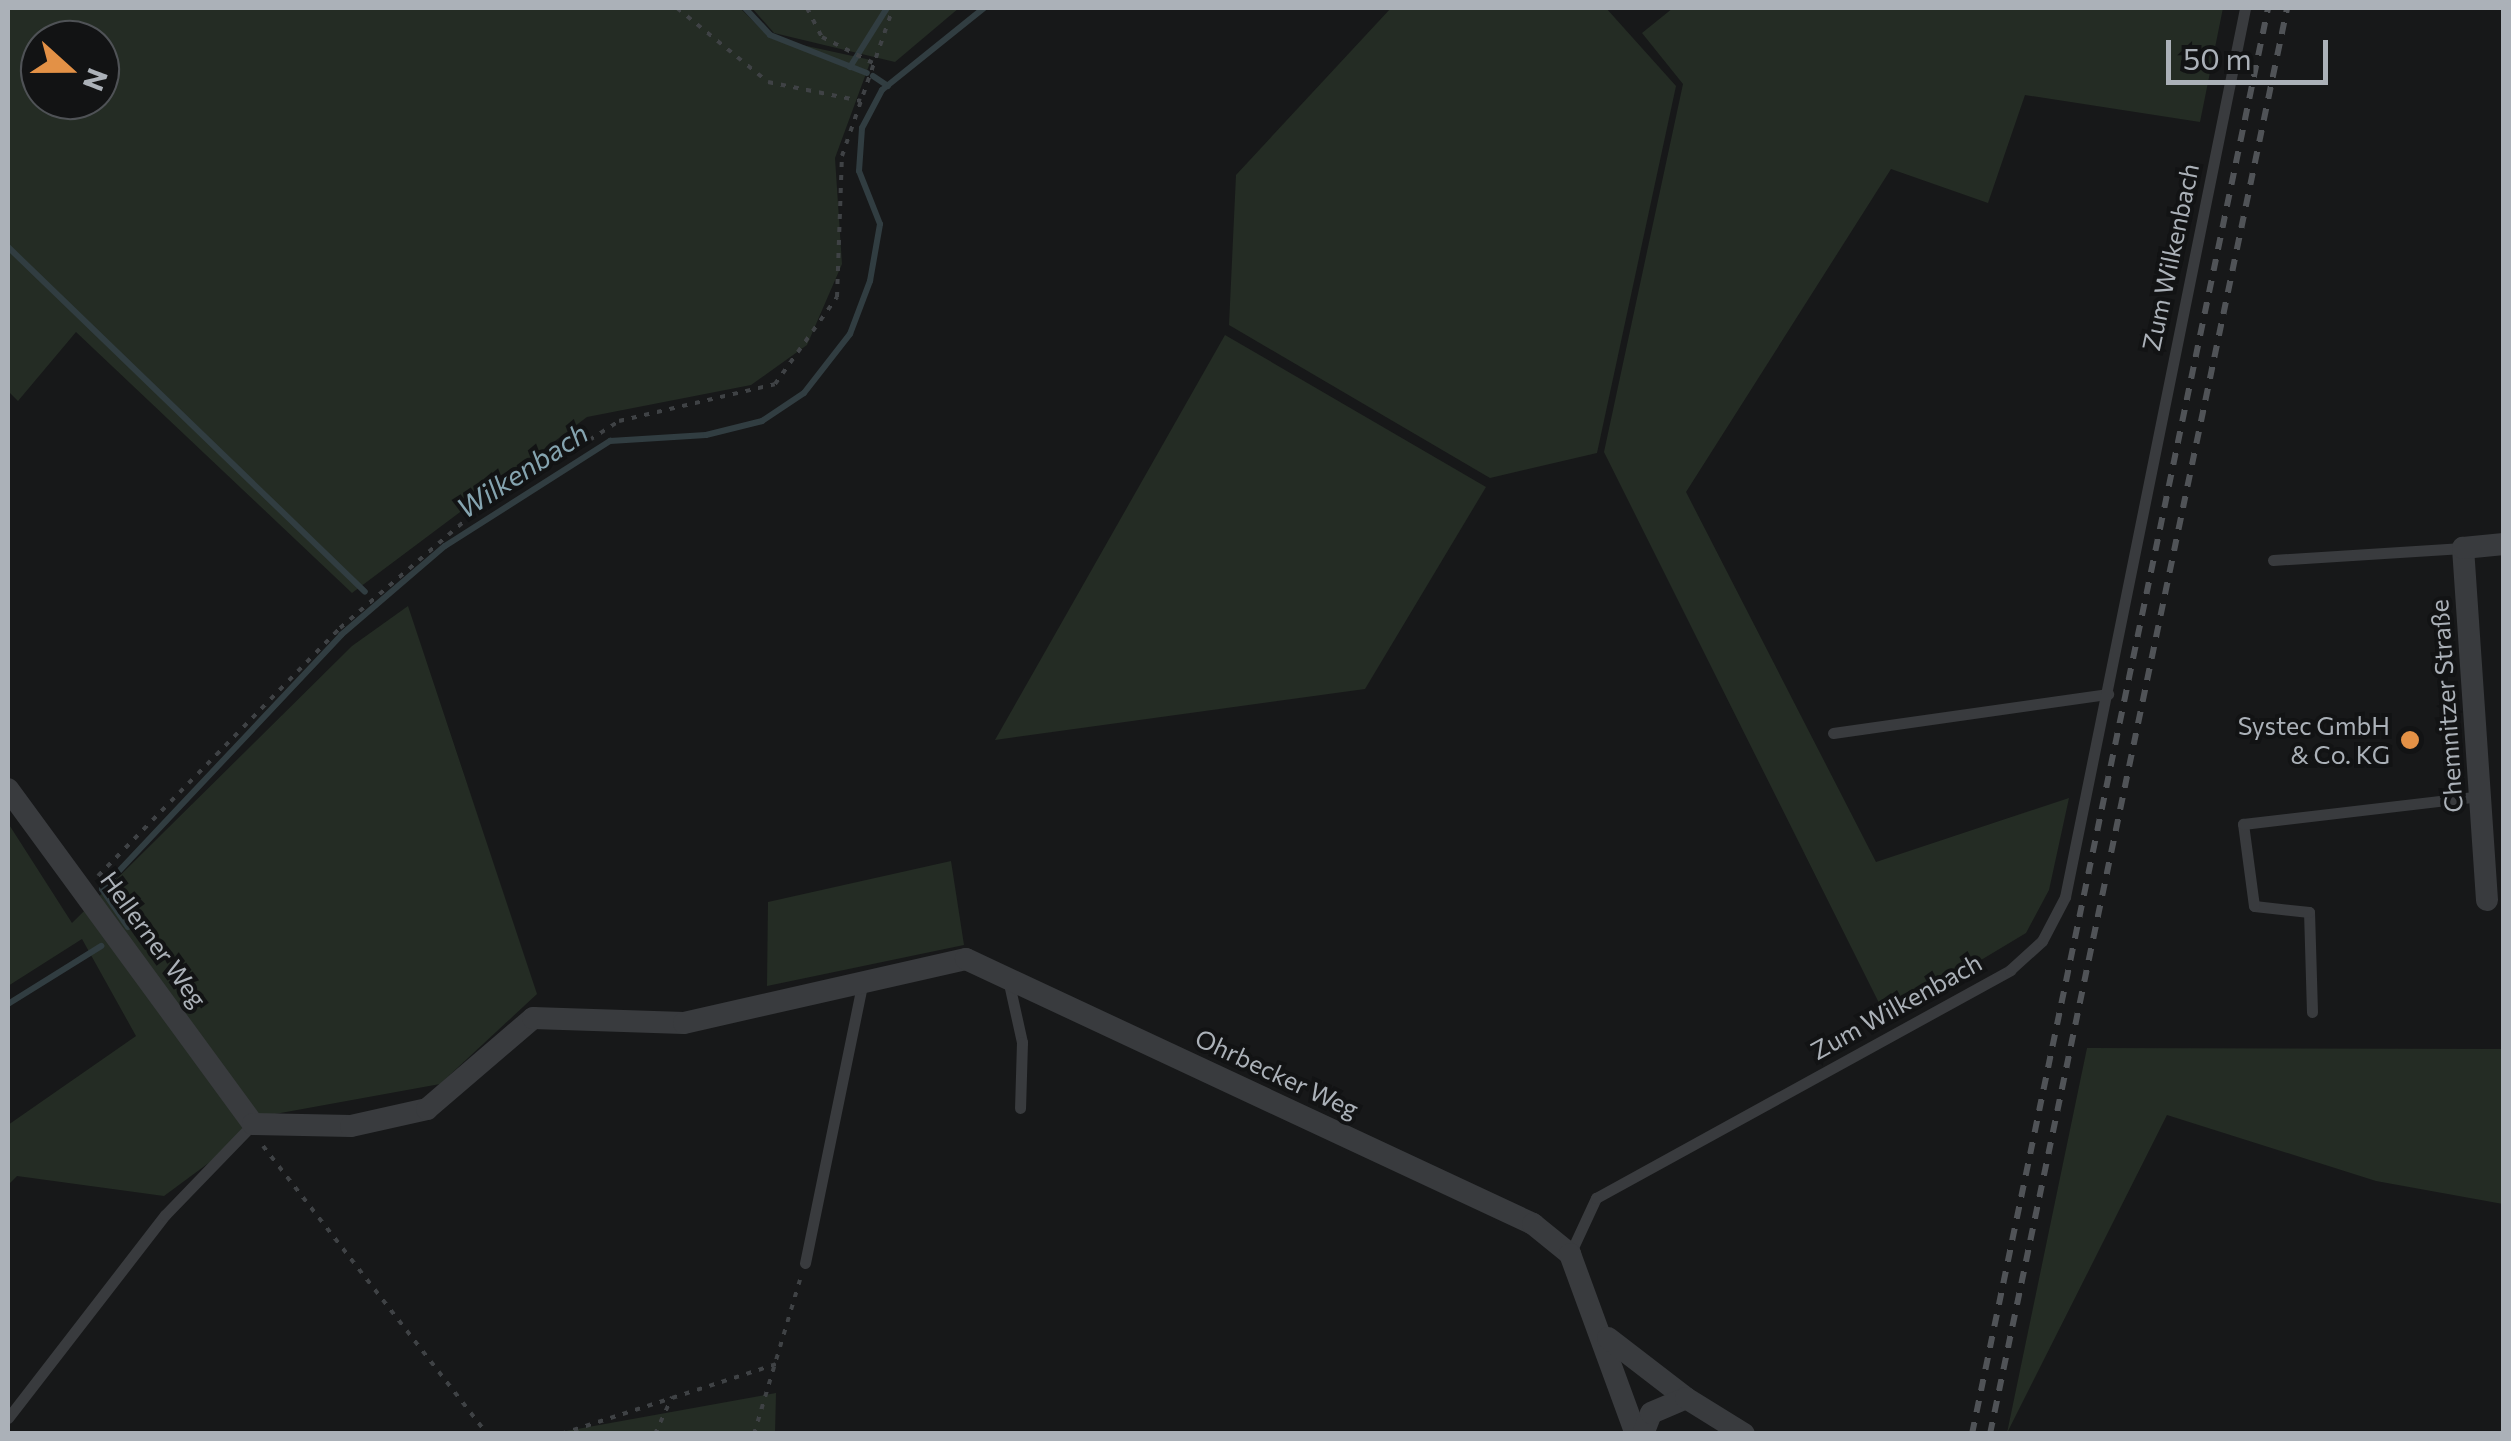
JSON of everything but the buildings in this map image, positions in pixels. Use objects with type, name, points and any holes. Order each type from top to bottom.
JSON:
[{"type":"street","points":[[2463,548],[2504,544]]},
{"type":"street","name":"Chemnitzer Straße","points":[[2463,548],[2488,900]]},
{"type":"street","name":"Hellerner Weg","points":[[8,789],[252,1124]]},
{"type":"street","name":"Ohrbecker Weg","points":[[252,1124],[351,1126],[427,1108],[534,1018],[684,1023],[966,960],[1501,1206],[1570,1254]]},
{"type":"street","points":[[1570,1254],[1608,1338],[1640,1434]]},
{"type":"street","points":[[1608,1338],[1686,1398],[1744,1434]]},
{"type":"street","points":[[1640,1434],[1651,1413],[1686,1398]]},
{"type":"lane","name":"Zum Wilkenbach","points":[[1570,1254],[1596,1198],[2010,970],[2042,941],[2065,896],[2245,8]]},
{"type":"lane","points":[[2273,560],[2463,548]]},
{"type":"lane","points":[[1833,733],[2108,694]]},
{"type":"lane","points":[[2312,1012],[2309,912],[2254,906],[2243,824],[2480,796]]},
{"type":"lane","points":[[1008,979],[1022,1042],[1020,1108]]},
{"type":"lane","points":[[805,1262],[863,981]]},
{"type":"lane","points":[[8,1418],[166,1215],[252,1124]]},
{"type":"path","points":[[676,8],[768,82],[861,101]]},
{"type":"path","points":[[807,8],[822,37],[874,64]]},
{"type":"path","points":[[85,890],[340,628],[469,517],[619,422],[774,384],[837,297],[842,156],[893,8]]},
{"type":"path","points":[[252,1124],[280,1173],[487,1434]]},
{"type":"path","points":[[754,1434],[805,1262]]},
{"type":"path","points":[[561,1434],[776,1364]]},
{"type":"path","points":[[655,1434],[672,1395]]},
{"type":"shaded area","points":[[8,8],[740,8],[770,38],[871,60],[835,158],[842,264],[807,345],[751,385],[587,417],[352,593],[76,332],[18,401],[8,391]]},
{"type":"shaded area","points":[[752,8],[959,8],[895,62],[774,33]]},
{"type":"shaded area","points":[[1391,8],[1606,8],[1676,86],[1597,453],[1490,478],[1229,325],[1236,175]]},
{"type":"shaded area","points":[[1673,8],[2223,8],[2200,122],[2025,95],[1988,203],[1891,169],[1686,492],[1876,862],[2069,798],[2049,890],[2026,933],[1886,1017],[1604,452],[1683,84],[1642,33]]},
{"type":"shaded area","points":[[1225,335],[1486,487],[1365,689],[995,740]]},
{"type":"shaded area","points":[[408,606],[537,994],[440,1084],[275,1114],[164,1196],[17,1176],[8,1185],[8,1125],[136,1036],[82,939],[8,986],[8,823],[72,923],[352,646]]},
{"type":"shaded area","points":[[951,861],[964,945],[767,986],[768,902]]},
{"type":"shaded area","points":[[2087,1048],[2503,1049],[2503,1204],[2376,1181],[2167,1115],[2007,1433]]},
{"type":"shaded area","points":[[776,1393],[775,1433],[555,1433]]},
{"type":"waterway","points":[[745,8],[770,35],[867,73]]},
{"type":"waterway","points":[[850,67],[887,8]]},
{"type":"waterway","name":"Wilkenbach","points":[[128,927],[102,889],[341,635],[445,546],[610,441],[706,435],[762,421],[804,393],[850,334],[870,281],[880,224],[859,171],[862,128],[882,90],[984,8]]},
{"type":"waterway","points":[[873,76],[888,86]]},
{"type":"waterway","points":[[8,247],[365,592]]},
{"type":"waterway","name":"Wilkenbach","points":[[8,1004],[101,946]]},
{"type":"railway","points":[[1972,1434],[2268,8]]},
{"type":"railway","points":[[1990,1434],[2287,8]]},
{"type":"place","name":"Systec GmbH & Co. KG","points":[[2410,740]]}]
